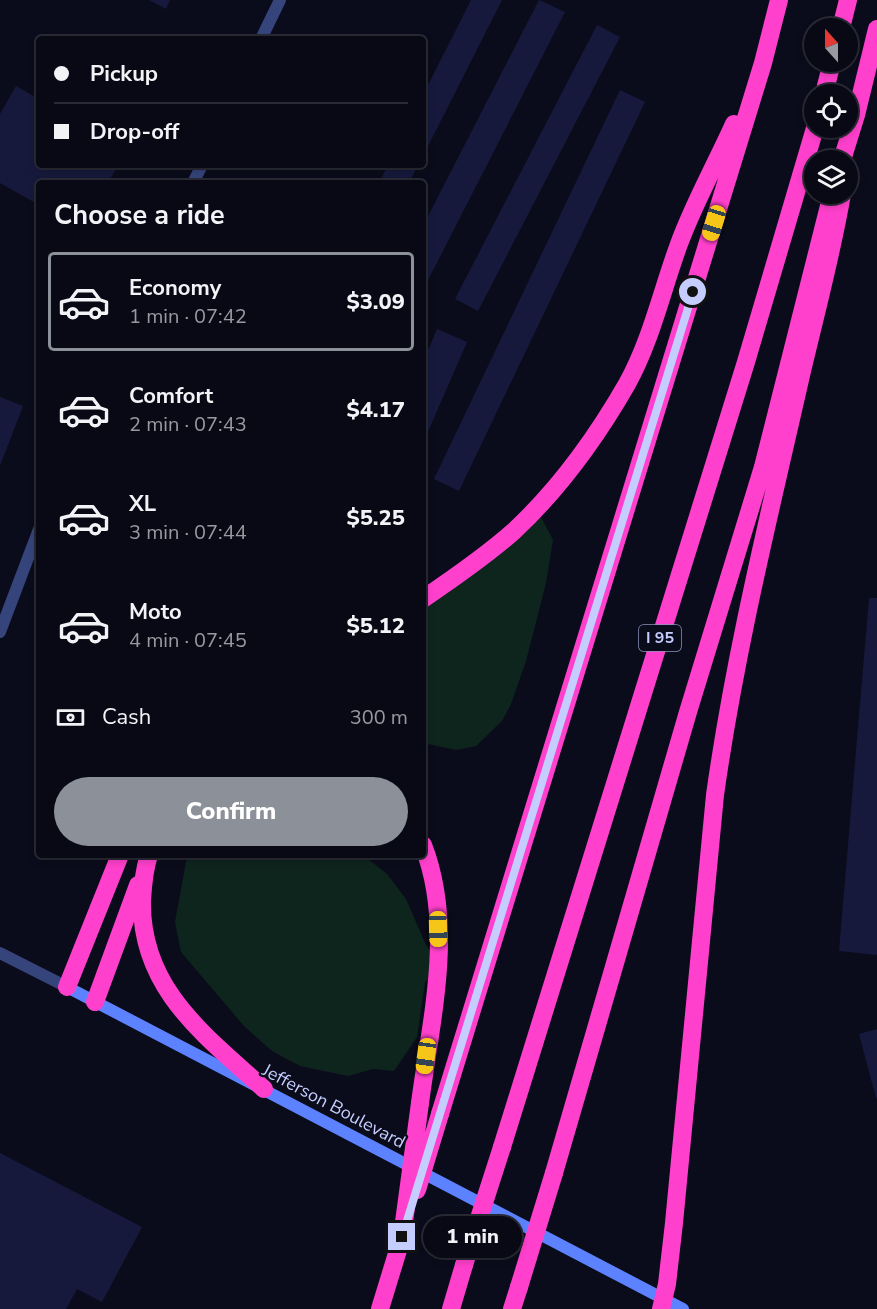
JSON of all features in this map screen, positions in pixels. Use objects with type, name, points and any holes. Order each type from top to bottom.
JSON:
[{"type":"highway","points":[[380,1309],[763,63],[779,0]]},
{"type":"highway","points":[[844,18],[848,0]]},
{"type":"highway","points":[[858,107],[877,29]]},
{"type":"highway","points":[[426,597],[489,551],[532,513],[571,468],[606,417],[640,357],[680,242],[763,63]]},
{"type":"highway","name":"I 95","points":[[451,1309],[746,362],[812,138]]},
{"type":"highway","points":[[512,1309],[554,1173],[688,712],[763,467],[829,204]]},
{"type":"highway","points":[[663,1304],[674,1223],[715,795],[722,746],[758,565],[840,204]]},
{"type":"highway","points":[[402,1237],[435,991],[438,944],[435,890],[431,866],[426,854]]},
{"type":"highway","points":[[67,987],[119,858]]},
{"type":"highway","points":[[94,1002],[147,862]]},
{"type":"highway","points":[[147,862],[143,927],[155,969],[166,990],[195,1025],[264,1089]]},
{"type":"main road","name":"Jefferson Boulevard","points":[[67,987],[264,1089],[663,1304],[683,1309]]},
{"type":"street","points":[[262,36],[280,0]]},
{"type":"street","points":[[0,632],[36,537]]},
{"type":"street","name":"Jefferson Boulevard","points":[[0,953],[67,987]]},
{"type":"green space","points":[[540,515],[553,540],[546,583],[526,661],[511,704],[502,721],[476,746],[456,750],[426,744],[426,604]]},
{"type":"green space","points":[[188,858],[367,858],[387,874],[406,899],[426,945],[442,964],[438,974],[425,982],[417,1037],[394,1071],[373,1069],[348,1076],[300,1066],[272,1051],[244,1026],[181,952],[175,922]]},
{"type":"building","points":[[149,0],[170,0],[166,9]]},
{"type":"building","points":[[471,0],[502,0],[426,150],[426,89]]},
{"type":"building","points":[[539,0],[565,12],[426,284],[426,220]]},
{"type":"building","points":[[597,25],[620,37],[478,311],[455,299]]},
{"type":"building","points":[[16,86],[36,97],[36,168],[116,168],[110,180],[36,180],[36,203],[0,183],[0,114]]},
{"type":"building","points":[[620,90],[645,102],[459,491],[434,479]]},
{"type":"building","points":[[386,168],[416,168],[410,180],[380,180]]},
{"type":"building","points":[[437,329],[467,342],[426,436],[426,355]]},
{"type":"building","points":[[0,397],[23,406],[0,466]]},
{"type":"building","points":[[869,598],[877,598],[877,955],[839,951]]},
{"type":"building","points":[[877,1029],[877,1098],[876,1098],[859,1034]]},
{"type":"building","points":[[0,1153],[142,1227],[102,1302],[77,1289],[66,1309],[0,1309]]},
{"type":"route","points":[[402,1237],[693,292]]}]
